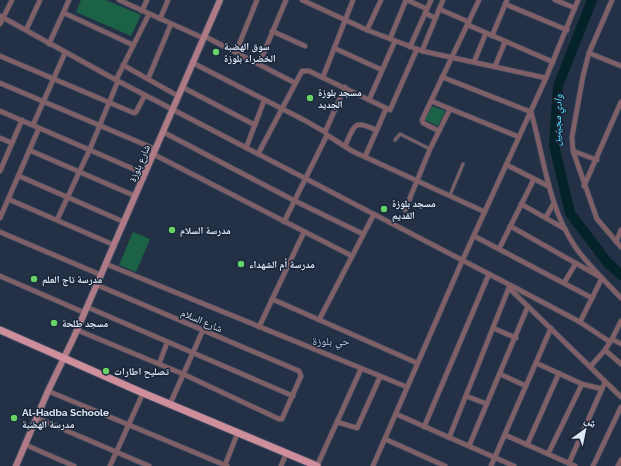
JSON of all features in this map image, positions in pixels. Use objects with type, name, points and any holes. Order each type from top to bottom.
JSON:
[{"type":"main road","points":[[0,330],[143,393],[287,452],[317,466]]},
{"type":"street","points":[[0,24],[2,17],[12,0]]},
{"type":"street","points":[[26,30],[40,0]]},
{"type":"street","points":[[49,44],[69,0]]},
{"type":"street","points":[[120,0],[236,52],[294,83]]},
{"type":"street","points":[[142,11],[147,0]]},
{"type":"street","points":[[160,19],[168,0]]},
{"type":"street","points":[[236,52],[257,0]]},
{"type":"street","points":[[259,64],[286,0]]},
{"type":"street","points":[[302,0],[367,30],[419,50],[546,78]]},
{"type":"street","points":[[323,77],[354,0]]},
{"type":"street","points":[[367,30],[381,0]]},
{"type":"street","points":[[390,39],[407,0],[435,18]]},
{"type":"street","points":[[410,47],[431,0]]},
{"type":"street","points":[[258,154],[294,83],[300,73],[304,70],[323,77],[390,110],[443,0]]},
{"type":"street","points":[[439,131],[422,121],[469,23],[478,0]]},
{"type":"street","points":[[555,0],[575,8]]},
{"type":"street","points":[[375,465],[407,387],[463,259],[567,30],[578,0]]},
{"type":"street","points":[[612,0],[589,53],[579,96],[572,137],[572,151],[600,225],[621,247]]},
{"type":"street","name":"شارع بلوزة","points":[[16,466],[48,391],[77,332],[204,37],[218,1]]},
{"type":"street","points":[[492,36],[506,2],[567,30]]},
{"type":"street","points":[[439,9],[492,36],[553,62]]},
{"type":"street","points":[[64,13],[134,45]]},
{"type":"street","points":[[57,220],[90,149],[123,65],[149,14]]},
{"type":"street","points":[[2,17],[65,53],[463,259],[510,286],[621,344]]},
{"type":"street","points":[[148,79],[171,24]]},
{"type":"street","points":[[272,31],[305,46]]},
{"type":"street","points":[[474,62],[486,33]]},
{"type":"street","points":[[369,100],[395,41]]},
{"type":"street","points":[[495,66],[505,42]]},
{"type":"street","points":[[334,48],[382,70]]},
{"type":"street","points":[[33,125],[65,53]]},
{"type":"street","points":[[589,53],[621,66]]},
{"type":"street","points":[[0,56],[135,113],[145,95]]},
{"type":"street","points":[[192,63],[282,108],[344,146],[365,157],[485,212]]},
{"type":"street","points":[[123,65],[178,96]]},
{"type":"street","points":[[442,77],[531,112]]},
{"type":"street","points":[[0,83],[99,125],[154,152],[284,222],[352,256]]},
{"type":"street","points":[[182,87],[254,125]]},
{"type":"street","points":[[284,222],[326,134],[344,87]]},
{"type":"street","points":[[246,148],[264,100]]},
{"type":"street","points":[[431,101],[519,137]]},
{"type":"street","points":[[584,186],[597,160],[621,102]]},
{"type":"street","points":[[365,157],[386,109]]},
{"type":"street","points":[[405,210],[430,149],[450,109]]},
{"type":"street","points":[[0,111],[145,174]]},
{"type":"street","points":[[531,112],[548,186],[566,230],[576,247],[621,298]]},
{"type":"street","points":[[0,169],[22,120]]},
{"type":"street","points":[[344,146],[354,127],[358,124],[362,123],[376,130]]},
{"type":"street","points":[[0,218],[39,128]]},
{"type":"street","points":[[163,132],[294,201],[363,234]]},
{"type":"street","points":[[0,138],[12,143]]},
{"type":"street","points":[[29,150],[135,196]]},
{"type":"street","points":[[572,151],[597,160]]},
{"type":"street","points":[[507,165],[548,186]]},
{"type":"street","points":[[18,176],[124,222]]},
{"type":"street","points":[[498,249],[534,178]]},
{"type":"street","points":[[8,199],[114,245]]},
{"type":"street","points":[[546,217],[554,203]]},
{"type":"street","points":[[521,204],[546,217],[566,230]]},
{"type":"street","points":[[319,320],[374,214]]},
{"type":"street","points":[[510,226],[602,278]]},
{"type":"street","points":[[616,242],[621,230]]},
{"type":"street","points":[[0,232],[101,275]]},
{"type":"street","points":[[259,328],[304,232]]},
{"type":"street","points":[[474,236],[592,298]]},
{"type":"street","points":[[564,283],[576,263]]},
{"type":"street","points":[[106,264],[259,328],[407,387]]},
{"type":"street","points":[[424,427],[490,274]]},
{"type":"street","points":[[0,276],[168,343],[292,396],[282,419],[279,419],[183,374],[77,332]]},
{"type":"street","points":[[580,322],[602,278]]},
{"type":"street","name":"شارع السلام","points":[[97,285],[300,372],[301,376],[292,396]]},
{"type":"street","points":[[510,286],[528,306],[621,397]]},
{"type":"street","points":[[449,438],[510,286]]},
{"type":"street","points":[[272,299],[417,364]]},
{"type":"street","points":[[469,446],[516,338],[528,306]]},
{"type":"street","points":[[590,367],[605,350],[621,321]]},
{"type":"street","points":[[493,328],[516,338]]},
{"type":"street","points":[[491,466],[551,328]]},
{"type":"street","points":[[170,404],[203,330]]},
{"type":"street","points":[[159,364],[168,343]]},
{"type":"street","points":[[605,350],[621,364]]},
{"type":"street","points":[[536,363],[582,384],[602,389]]},
{"type":"street","points":[[317,466],[361,369]]},
{"type":"street","points":[[527,445],[559,373]]},
{"type":"street","points":[[500,374],[526,386]]},
{"type":"street","points":[[337,422],[357,428],[380,377]]},
{"type":"street","points":[[569,463],[605,382]]},
{"type":"street","points":[[548,454],[582,384]]},
{"type":"street","points":[[48,391],[226,465],[238,432]]},
{"type":"street","points":[[110,466],[143,393]]},
{"type":"street","points":[[466,396],[487,404]]},
{"type":"street","points":[[593,466],[621,407]]},
{"type":"street","points":[[396,414],[514,466]]},
{"type":"street","points":[[37,418],[149,466]]},
{"type":"street","points":[[505,435],[576,466]]},
{"type":"street","points":[[385,439],[433,464],[445,466]]},
{"type":"street","points":[[26,445],[74,466]]},
{"type":"street","points":[[281,466],[287,452]]},
{"type":"street","points":[[618,466],[621,460]]},
{"type":"lane","points":[[394,140],[400,134],[430,149]]},
{"type":"lane","points":[[450,196],[450,191],[463,164]]},
{"type":"green space","points":[[81,0],[106,0],[141,15],[131,36],[76,12]]},
{"type":"green space","points":[[432,106],[445,111],[438,126],[425,120]]},
{"type":"green space","points":[[133,232],[150,239],[136,272],[119,265]]},
{"type":"waterway","name":"وادي مجينين","points":[[592,0],[558,86],[554,145],[570,213],[607,262],[621,275]]},
{"type":"place","name":"سوق الهضبة الخضراء بلوزة","points":[[216,52]]},
{"type":"place","name":"مسجد بلوزة الجديد","points":[[310,98]]},
{"type":"place","name":"مسجد بلوزة القديم","points":[[384,209]]},
{"type":"place","name":"مدرسة السلام","points":[[172,230]]},
{"type":"place","name":"مدرسة أم الشهداء","points":[[241,264]]},
{"type":"place","name":"مدرسة تاج العلم","points":[[34,279]]},
{"type":"place","name":"مسجد طلحة","points":[[54,323]]},
{"type":"place","name":"تصليح اطارات","points":[[106,371]]},
{"type":"place","name":"Al-Hadba Schoole مدرسة الهضبة","points":[[14,418]]},
{"type":"district","name":"حي بلوزة","points":[[331,341]]}]
